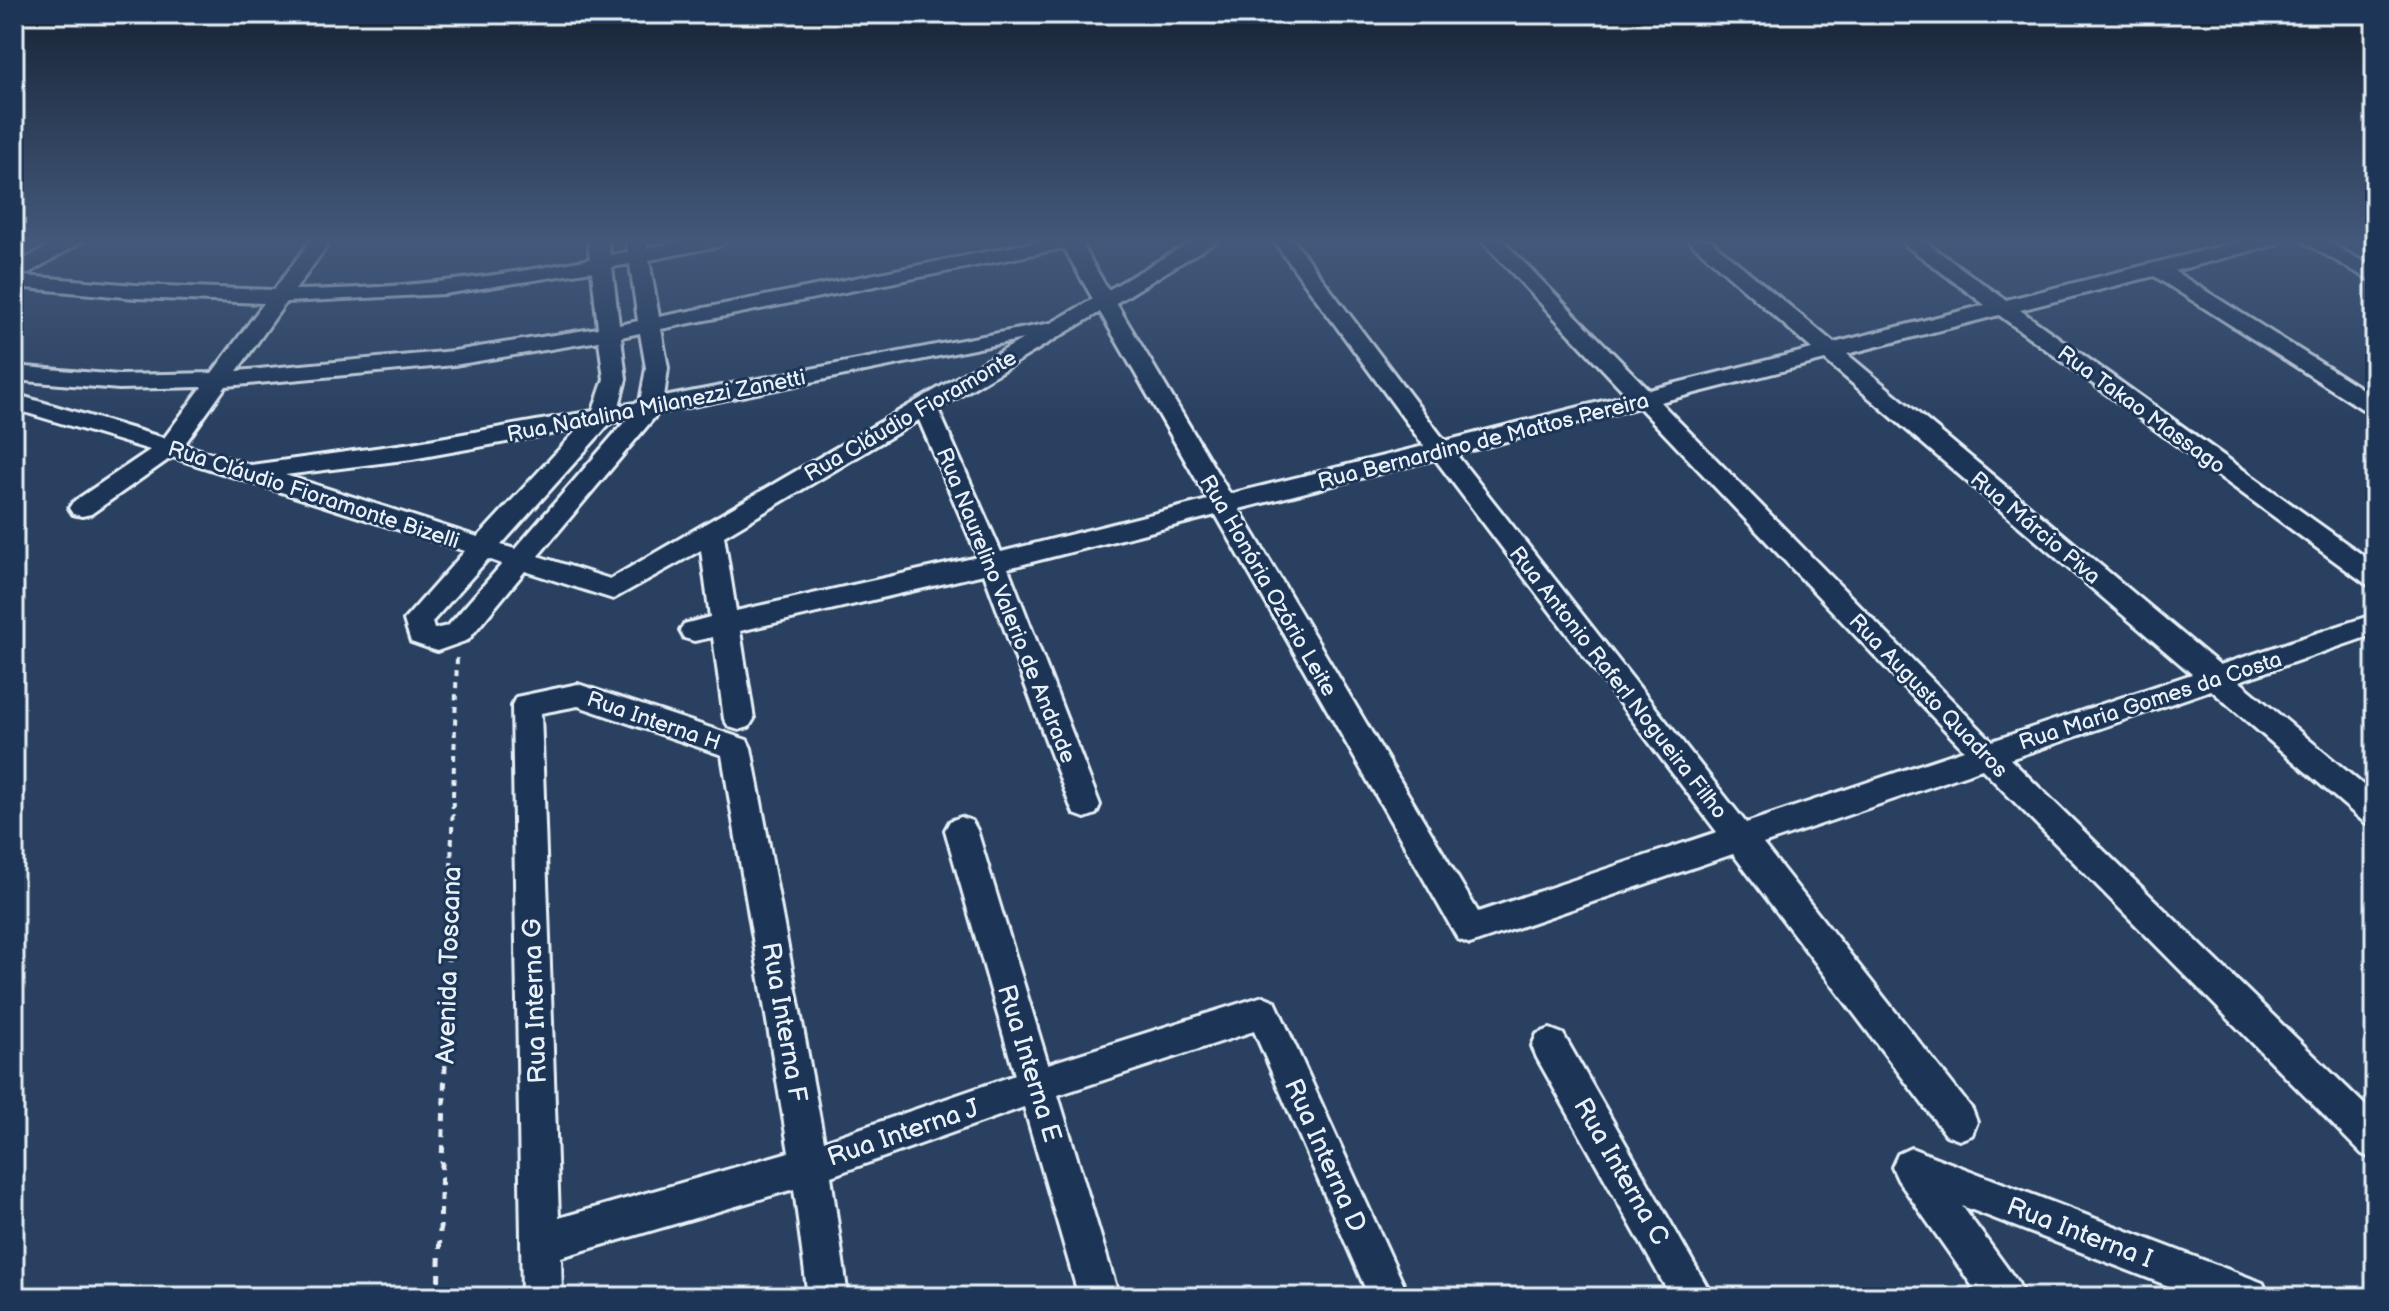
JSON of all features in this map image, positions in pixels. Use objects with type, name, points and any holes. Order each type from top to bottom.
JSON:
[{"type":"street","points":[[82,508],[169,448],[275,301]]},
{"type":"street","points":[[606,301],[615,379],[611,400],[602,417],[418,620],[421,635],[437,641],[458,633],[651,406],[657,368],[646,301]]},
{"type":"street","points":[[14,373],[119,382],[216,380],[454,358],[610,333],[765,301]]},
{"type":"street","name":"Rua Cláudio Fioramonte","points":[[613,590],[1104,301]]},
{"type":"street","name":"Rua Honória Ozório Leite","points":[[1104,301],[1470,929]]},
{"type":"street","name":"Rua Antonio Raferl Nogueira Filho","points":[[1329,301],[1959,1122]]},
{"type":"street","name":"Rua Augusto Quadros","points":[[1549,301],[1986,754],[2375,1141]]},
{"type":"street","name":"Rua Márcio Piva","points":[[1770,301],[2375,813]]},
{"type":"street","name":"Rua Takao Massago","points":[[1993,301],[2375,577]]},
{"type":"street","name":"Rua Bernardino de Mattos Pereira","points":[[694,631],[993,563],[2029,301]]},
{"type":"street","points":[[2208,301],[2375,407]]},
{"type":"street","name":"Rua Natalina Milanezzi Zanetti","points":[[248,472],[412,451],[602,417],[1061,326]]},
{"type":"street","name":"Rua Cláudio Fioramonte Bizelli","points":[[14,401],[248,472],[613,590]]},
{"type":"street","name":"Rua Naurelino Valerio de Andrade","points":[[925,406],[993,563],[1085,805]]},
{"type":"street","name":"Rua Interna F","points":[[711,532],[726,624],[737,733],[810,1165],[828,1297]]},
{"type":"street","name":"Rua Maria Gomes da Costa","points":[[1470,929],[2375,624]]},
{"type":"street","name":"Rua Interna H","points":[[526,705],[578,695],[737,733]]},
{"type":"street","name":"Rua Interna G","points":[[526,705],[542,1297]]},
{"type":"street","name":"Rua Interna E","points":[[961,830],[1099,1297]]},
{"type":"street","name":"Rua Interna J","points":[[540,1243],[810,1165],[1036,1085],[1263,1012]]},
{"type":"street","name":"Rua Interna D","points":[[1263,1012],[1389,1297]]},
{"type":"street","name":"Rua Interna C","points":[[1550,1046],[1693,1297]]},
{"type":"street","name":"Rua Interna I","points":[[2004,1297],[1911,1167],[2249,1297]]},
{"type":"path","name":"Avenida Toscana","points":[[438,1297],[458,633]]}]
